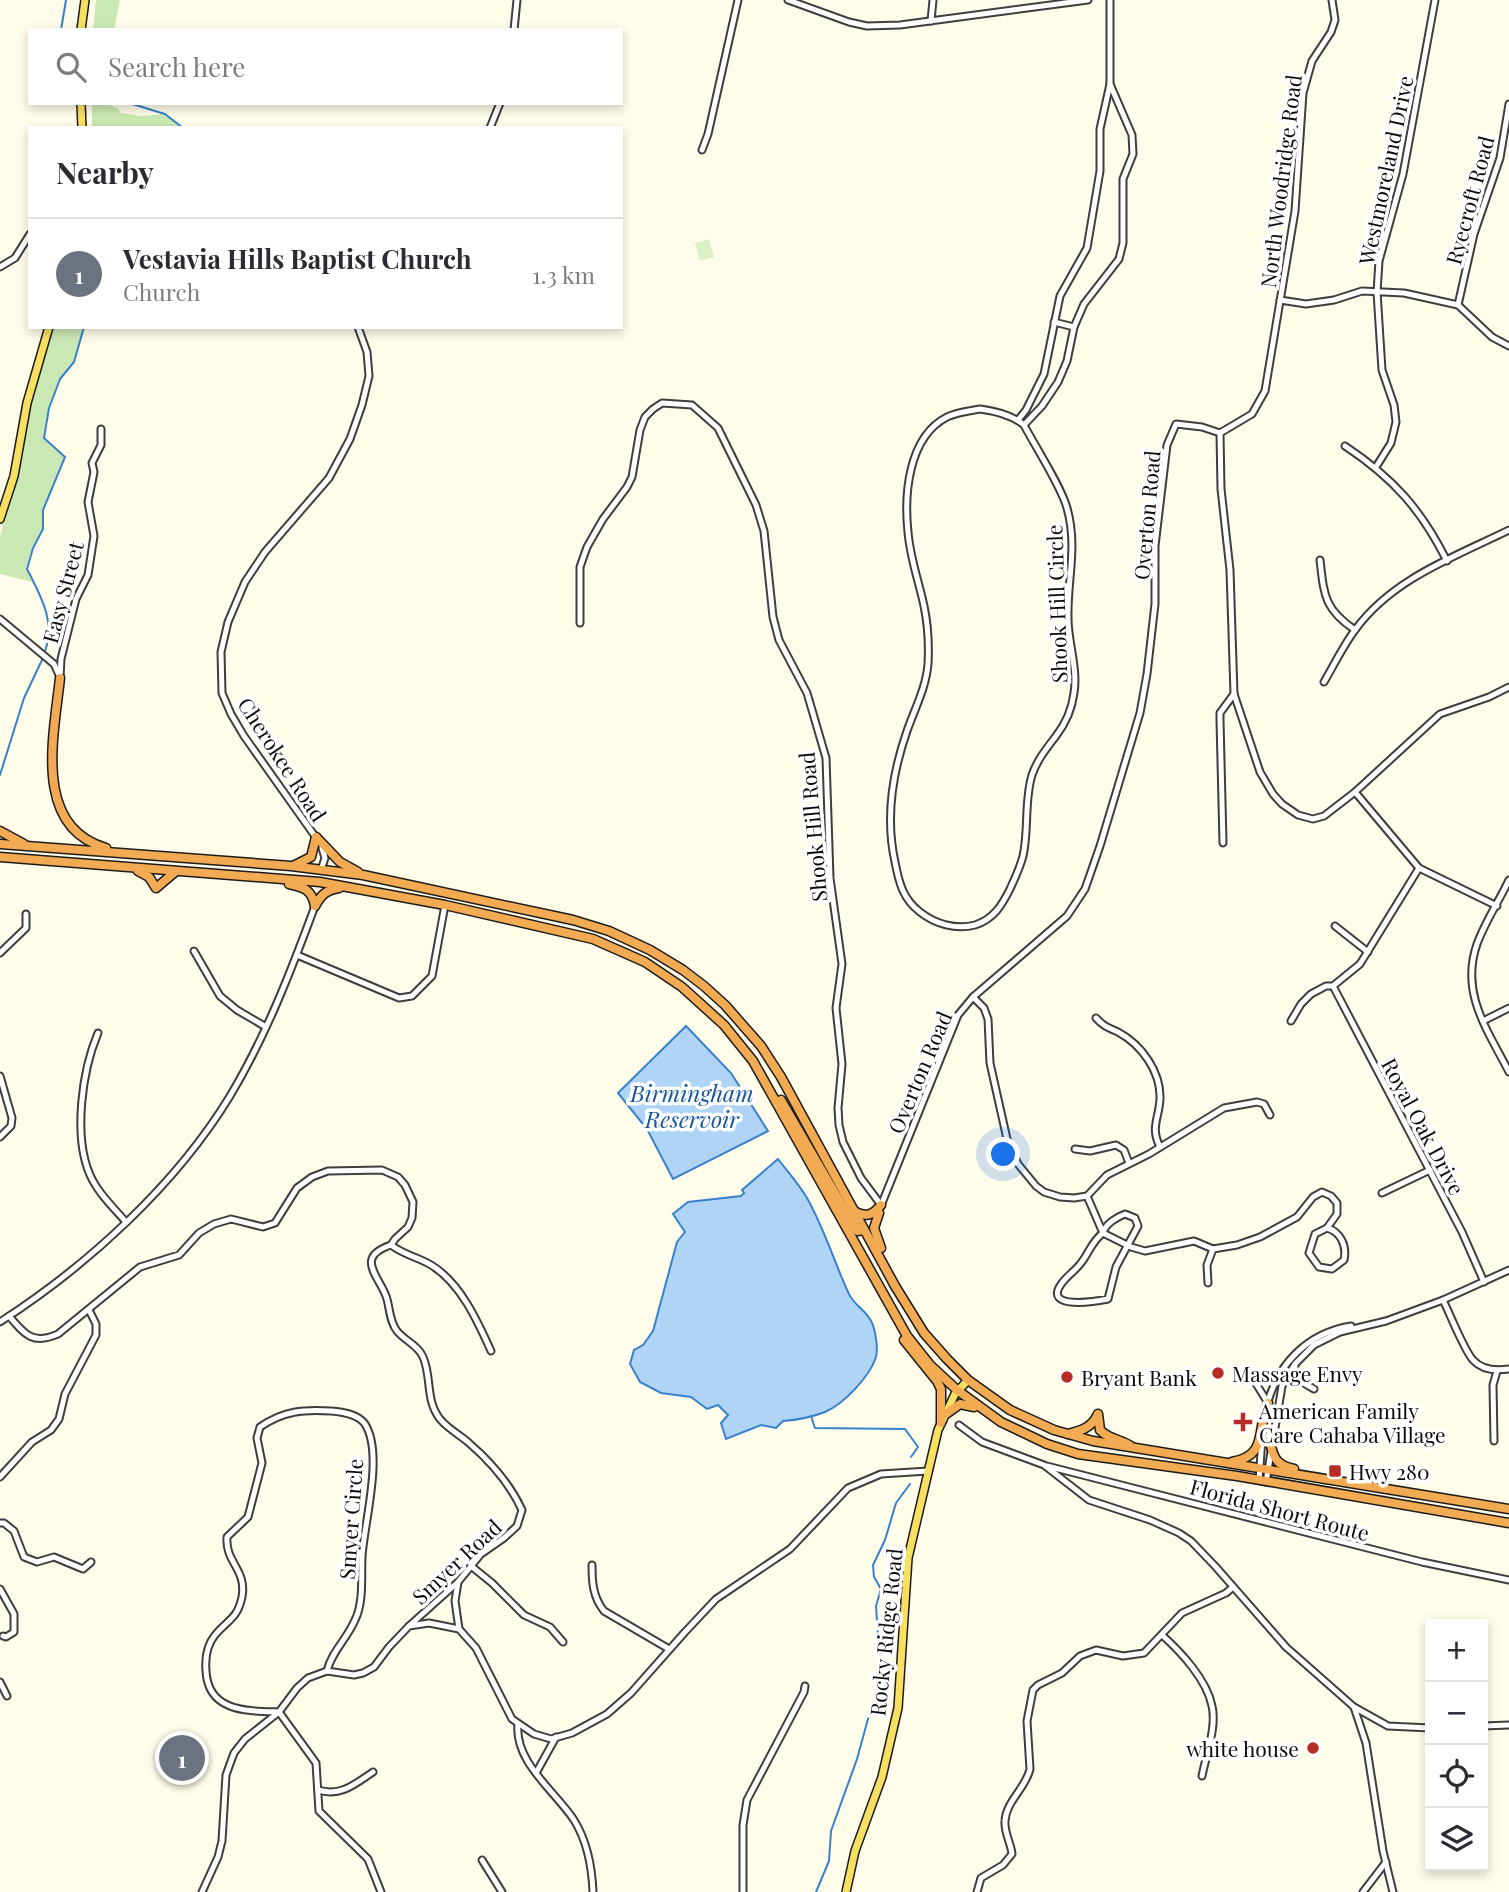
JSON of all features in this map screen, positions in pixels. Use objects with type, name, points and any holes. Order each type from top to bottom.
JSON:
[{"type":"highway","points":[[60,678],[52,758],[53,785],[58,804],[82,837],[99,846],[123,853]]},
{"type":"highway","points":[[0,831],[26,846]]},
{"type":"highway","points":[[291,866],[304,863],[311,857],[316,837]]},
{"type":"highway","points":[[316,837],[340,862],[363,875]]},
{"type":"highway","points":[[0,844],[291,866],[363,875],[609,931],[650,950],[683,970],[725,1004],[761,1046],[924,1333],[968,1380],[1010,1410],[1068,1434],[1135,1449],[1509,1509]]},
{"type":"highway","points":[[0,857],[320,882],[445,905],[593,939],[645,962],[702,1003],[724,1025],[789,1113],[853,1229],[864,1230]]},
{"type":"highway","points":[[133,868],[149,877],[156,888],[176,872]]},
{"type":"highway","points":[[199,873],[308,876],[321,870]]},
{"type":"highway","points":[[266,878],[307,890],[313,897],[315,906]]},
{"type":"highway","points":[[315,906],[326,892],[346,887]]},
{"type":"highway","points":[[753,1061],[907,1336],[930,1365],[957,1391],[1001,1422],[1047,1444],[1078,1454],[1263,1481],[1509,1523]]},
{"type":"highway","points":[[842,1207],[853,1219],[854,1211]]},
{"type":"highway","points":[[854,1211],[865,1216],[880,1209]]},
{"type":"highway","points":[[880,1209],[874,1228],[876,1240],[909,1308]]},
{"type":"highway","points":[[883,1296],[886,1307],[906,1343],[941,1389],[941,1423]]},
{"type":"highway","points":[[1221,1464],[1247,1458],[1256,1451],[1268,1402]]},
{"type":"highway","points":[[946,1414],[960,1404],[985,1410]]},
{"type":"highway","points":[[1068,1434],[1085,1429],[1094,1422],[1098,1414],[1100,1430],[1107,1437],[1125,1442],[1135,1449]]},
{"type":"highway","points":[[1271,1446],[1279,1464],[1312,1472],[1318,1478]]},
{"type":"main road","points":[[81,28],[86,0]]},
{"type":"main road","points":[[81,105],[82,126]]},
{"type":"main road","points":[[0,519],[14,477],[27,403],[48,329]]},
{"type":"main road","name":"Rocky Ridge Road","points":[[846,1892],[855,1851],[882,1777],[898,1708],[908,1558],[928,1471],[941,1423],[957,1391],[968,1380]]},
{"type":"street","points":[[514,28],[517,0]]},
{"type":"street","points":[[702,150],[708,134],[738,0]]},
{"type":"street","points":[[788,0],[867,26],[900,26],[1088,0]]},
{"type":"street","points":[[931,21],[933,0]]},
{"type":"street","points":[[1018,420],[1044,374],[1060,296],[1087,248],[1100,171],[1100,130],[1110,84],[1110,0]]},
{"type":"street","name":"North Woodridge Road","points":[[1220,433],[1246,419],[1260,403],[1268,375],[1296,211],[1303,93],[1312,61],[1331,32],[1335,20],[1332,0]]},
{"type":"street","name":"Westmoreland Drive","points":[[1376,467],[1391,443],[1396,422],[1394,405],[1382,370],[1377,292],[1379,261],[1403,174],[1434,0]]},
{"type":"street","points":[[1024,425],[1042,406],[1058,382],[1067,361],[1074,327],[1084,304],[1119,259],[1123,243],[1124,180],[1133,154],[1132,135],[1110,84]]},
{"type":"street","name":"Ryecroft Road","points":[[1458,304],[1474,234],[1500,158],[1509,104]]},
{"type":"street","points":[[491,126],[499,105]]},
{"type":"street","points":[[0,267],[15,258],[28,237]]},
{"type":"street","points":[[1280,300],[1307,304],[1334,300],[1362,291],[1404,293],[1458,304],[1492,337],[1509,346]]},
{"type":"street","points":[[1054,322],[1074,327]]},
{"type":"street","name":"Cherokee Road","points":[[321,870],[324,851],[316,837],[231,714],[222,693],[221,652],[228,622],[245,582],[265,552],[329,478],[350,439],[369,376],[367,352],[359,329]]},
{"type":"street","name":"Shook Hill Road","points":[[580,623],[580,567],[587,547],[603,519],[627,488],[632,477],[640,430],[645,417],[662,403],[692,405],[718,428],[756,505],[764,531],[773,617],[779,640],[807,693],[826,758],[830,878],[842,964],[836,1008],[842,1064],[839,1125],[843,1142],[880,1209]]},
{"type":"street","name":"Shook Hill Circle","points":[[980,409],[1018,420],[1024,425],[1066,505],[1072,532],[1073,564],[1068,615],[1075,675],[1074,695],[1063,727],[1042,754],[1033,773],[1023,854],[1002,906],[987,919],[973,925],[954,927],[933,921],[918,911],[900,889],[890,831],[895,774],[908,729],[922,695],[927,675],[929,645],[925,608],[908,533],[906,510],[911,472],[921,443],[932,429],[946,418],[980,409]]},
{"type":"street","name":"Overton Road","points":[[864,1230],[873,1222],[880,1209],[958,1015],[973,997],[1060,922],[1078,901],[1084,889],[1100,846],[1140,713],[1155,604],[1155,546],[1167,445],[1176,424],[1202,427],[1220,433]]},
{"type":"street","name":"Easy Street","points":[[60,678],[61,659],[76,599],[88,575],[94,536],[88,502],[94,472],[92,463],[101,445],[100,429]]},
{"type":"street","points":[[1220,433],[1221,489],[1230,570],[1234,694],[1259,772],[1282,804],[1297,814],[1313,818],[1324,816],[1355,792],[1440,714],[1509,687]]},
{"type":"street","points":[[1345,446],[1376,467],[1403,492],[1436,538],[1447,561]]},
{"type":"street","points":[[0,486],[10,487]]},
{"type":"street","points":[[1324,682],[1355,630],[1387,597],[1414,577],[1509,530]]},
{"type":"street","points":[[1320,560],[1324,598],[1340,620],[1355,630]]},
{"type":"street","points":[[0,619],[54,664],[60,678]]},
{"type":"street","points":[[1223,843],[1220,713],[1234,694]]},
{"type":"street","points":[[1355,792],[1419,868],[1497,906]]},
{"type":"street","points":[[1291,1021],[1311,994],[1326,986],[1333,986],[1360,964],[1419,868]]},
{"type":"street","points":[[1509,880],[1478,942],[1471,970],[1475,1002],[1509,1072]]},
{"type":"street","points":[[297,955],[400,998],[412,996],[432,976],[445,905]]},
{"type":"street","points":[[0,1322],[90,1255],[126,1222],[200,1141],[230,1095],[267,1027],[315,906]]},
{"type":"street","points":[[0,953],[26,928],[26,914]]},
{"type":"street","points":[[1335,926],[1368,951]]},
{"type":"street","points":[[194,951],[220,996],[237,1010],[267,1027]]},
{"type":"street","name":"Royal Oak Drive","points":[[1333,986],[1462,1232],[1484,1282]]},
{"type":"street","points":[[973,997],[984,1008],[988,1018],[990,1063],[1007,1139],[1018,1164],[1035,1186],[1044,1192],[1060,1197],[1087,1196],[1107,1175],[1224,1108],[1257,1102],[1264,1104],[1270,1115]]},
{"type":"street","points":[[1483,1021],[1509,1008]]},
{"type":"street","points":[[1096,1018],[1105,1028],[1119,1033],[1132,1043],[1149,1060],[1155,1071],[1160,1098],[1154,1134],[1160,1147]]},
{"type":"street","points":[[98,1033],[85,1079],[80,1121],[84,1158],[95,1185],[126,1222]]},
{"type":"street","points":[[0,1076],[12,1126],[0,1137]]},
{"type":"street","points":[[1075,1149],[1090,1151],[1115,1145],[1124,1150],[1129,1163]]},
{"type":"street","name":"Smyer Road","points":[[9,1316],[21,1331],[35,1339],[47,1339],[58,1334],[140,1267],[179,1255],[199,1233],[214,1224],[231,1219],[264,1227],[275,1223],[297,1188],[312,1177],[328,1171],[382,1170],[398,1177],[405,1185],[412,1202],[412,1218],[391,1245],[375,1253],[372,1261],[374,1276],[385,1294],[392,1324],[398,1334],[423,1356],[429,1395],[439,1418],[485,1457],[514,1493],[522,1510],[517,1526],[481,1554],[458,1582],[388,1647],[374,1667],[354,1675],[327,1671]]},
{"type":"street","points":[[1382,1193],[1430,1170]]},
{"type":"street","points":[[1087,1196],[1103,1233],[1145,1251],[1194,1241],[1213,1249],[1237,1245],[1260,1237],[1297,1217],[1313,1197],[1322,1192],[1337,1203],[1337,1214],[1327,1228],[1315,1234],[1309,1253],[1319,1267],[1332,1269],[1344,1260],[1345,1245],[1334,1230],[1327,1228]]},
{"type":"street","points":[[1131,1215],[1138,1226],[1116,1267],[1108,1299],[1069,1304],[1058,1294],[1059,1286],[1081,1262],[1095,1239],[1103,1233],[1104,1228],[1119,1216],[1131,1215]]},
{"type":"street","points":[[391,1245],[400,1252],[430,1264],[445,1276],[481,1328],[491,1351]]},
{"type":"street","points":[[1208,1283],[1207,1265],[1213,1249]]},
{"type":"street","points":[[1264,1469],[1282,1386],[1295,1364],[1314,1345],[1340,1332],[1386,1321],[1443,1300],[1509,1270]]},
{"type":"street","points":[[1443,1300],[1473,1360],[1485,1368],[1497,1371],[1509,1369]]},
{"type":"street","points":[[0,1477],[32,1442],[51,1430],[59,1419],[65,1394],[96,1335],[96,1324],[89,1310]]},
{"type":"street","points":[[1263,1481],[1268,1402],[1275,1382],[1289,1359],[1310,1340],[1339,1328],[1386,1321]]},
{"type":"street","points":[[1295,1364],[1297,1377],[1314,1389]]},
{"type":"street","points":[[1494,1441],[1493,1385],[1497,1371]]},
{"type":"street","points":[[1255,1382],[1268,1402]]},
{"type":"street","name":"Smyer Circle","points":[[279,1712],[253,1711],[221,1703],[213,1696],[207,1684],[205,1668],[207,1649],[214,1636],[237,1615],[243,1594],[242,1577],[226,1550],[227,1537],[248,1517],[262,1463],[257,1438],[260,1427],[286,1413],[305,1409],[343,1412],[358,1417],[369,1434],[372,1459],[370,1515],[362,1554],[362,1583],[357,1619],[330,1659],[327,1671]]},
{"type":"street","points":[[959,1425],[982,1442],[1044,1465],[1089,1500],[1150,1520],[1179,1533],[1191,1541],[1286,1647],[1354,1707],[1388,1726],[1425,1728]]},
{"type":"street","name":"Florida Short Route","points":[[1044,1465],[1422,1562],[1509,1580]]},
{"type":"street","points":[[458,1582],[455,1601],[459,1629],[476,1648],[512,1719],[534,1734],[551,1739],[572,1733],[607,1714],[631,1693],[716,1600],[790,1549],[848,1488],[881,1474],[928,1471]]},
{"type":"street","points":[[0,1523],[15,1531],[24,1557],[37,1562],[54,1557],[83,1569],[91,1562]]},
{"type":"street","points":[[592,1565],[592,1584],[597,1603],[604,1611],[669,1649]]},
{"type":"street","points":[[471,1566],[524,1615],[550,1627],[563,1642]]},
{"type":"street","points":[[977,1892],[981,1878],[1003,1865],[1012,1854],[1005,1821],[1009,1805],[1023,1786],[1030,1769],[1027,1721],[1034,1690],[1038,1685],[1062,1673],[1080,1657],[1097,1650],[1123,1656],[1144,1653],[1182,1613],[1226,1593],[1233,1587]]},
{"type":"street","points":[[0,1589],[15,1614],[14,1628],[1,1637]]},
{"type":"street","points":[[410,1626],[429,1623],[459,1629]]},
{"type":"street","points":[[1162,1635],[1199,1678],[1212,1705],[1213,1720],[1202,1776]]},
{"type":"street","points":[[202,1892],[218,1857],[222,1841],[226,1775],[234,1753],[245,1739],[279,1712],[308,1678],[327,1671]]},
{"type":"street","points":[[0,1682],[7,1696]]},
{"type":"street","points":[[743,1892],[743,1825],[747,1800],[805,1686]]},
{"type":"street","points":[[1354,1707],[1366,1743],[1386,1862],[1394,1892]]},
{"type":"street","points":[[279,1712],[316,1763],[318,1811],[368,1859],[381,1892]]},
{"type":"street","points":[[518,1724],[516,1736],[536,1773],[575,1821],[590,1858],[593,1892]]},
{"type":"street","points":[[1488,1726],[1509,1725]]},
{"type":"street","points":[[536,1773],[556,1737]]},
{"type":"street","points":[[318,1790],[325,1793],[344,1792],[373,1772]]},
{"type":"street","points":[[482,1860],[502,1892]]},
{"type":"street","points":[[1363,1892],[1386,1862]]},
{"type":"green space","points":[[96,0],[120,0],[114,28],[93,28]]},
{"type":"green space","points":[[92,105],[111,105],[121,113],[141,116],[165,114],[180,126],[92,126]]},
{"type":"green space","points":[[709,239],[714,257],[700,261],[695,243]]},
{"type":"green space","points":[[52,329],[84,329],[74,362],[59,379],[48,408],[43,438],[64,457],[42,509],[42,529],[32,547],[26,568],[32,582],[0,574],[0,537],[32,399]]},
{"type":"water","name":"Birmingham Reservoir","points":[[686,1026],[731,1073],[768,1131],[673,1179],[647,1129],[618,1093]]},
{"type":"water","points":[[778,1159],[813,1209],[851,1297],[873,1325],[876,1357],[862,1381],[848,1396],[825,1412],[783,1421],[776,1428],[761,1425],[726,1439],[721,1423],[728,1415],[718,1405],[707,1409],[691,1397],[661,1393],[640,1382],[630,1364],[634,1350],[643,1345],[653,1331],[677,1242],[685,1232],[673,1214],[688,1202],[741,1196],[744,1193],[742,1190]]},
{"type":"waterway","points":[[61,28],[66,0]]},
{"type":"waterway","points":[[136,105],[165,114],[180,126]]},
{"type":"waterway","points":[[45,651],[48,619],[27,569],[33,548],[43,529],[43,510],[65,457],[44,438],[49,408],[60,379],[74,362],[83,329]]},
{"type":"waterway","points":[[0,775],[24,698],[42,660]]},
{"type":"waterway","points":[[811,1416],[815,1428],[905,1429],[918,1447],[911,1457]]},
{"type":"waterway","points":[[816,1892],[829,1861],[831,1831],[879,1690],[876,1606],[881,1589],[874,1577],[873,1565],[885,1540],[896,1503],[910,1484]]},
{"type":"place","name":"Massage Envy","points":[[1218,1373]]},
{"type":"place","name":"Bryant Bank","points":[[1067,1377]]},
{"type":"place","name":"American Family Care Cahaba Village","points":[[1243,1422]]},
{"type":"place","name":"Hwy 280","points":[[1335,1471]]},
{"type":"place","name":"white house","points":[[1313,1748]]},
{"type":"place","name":"Vestavia Hills Baptist Church","points":[[182,1758]]}]
